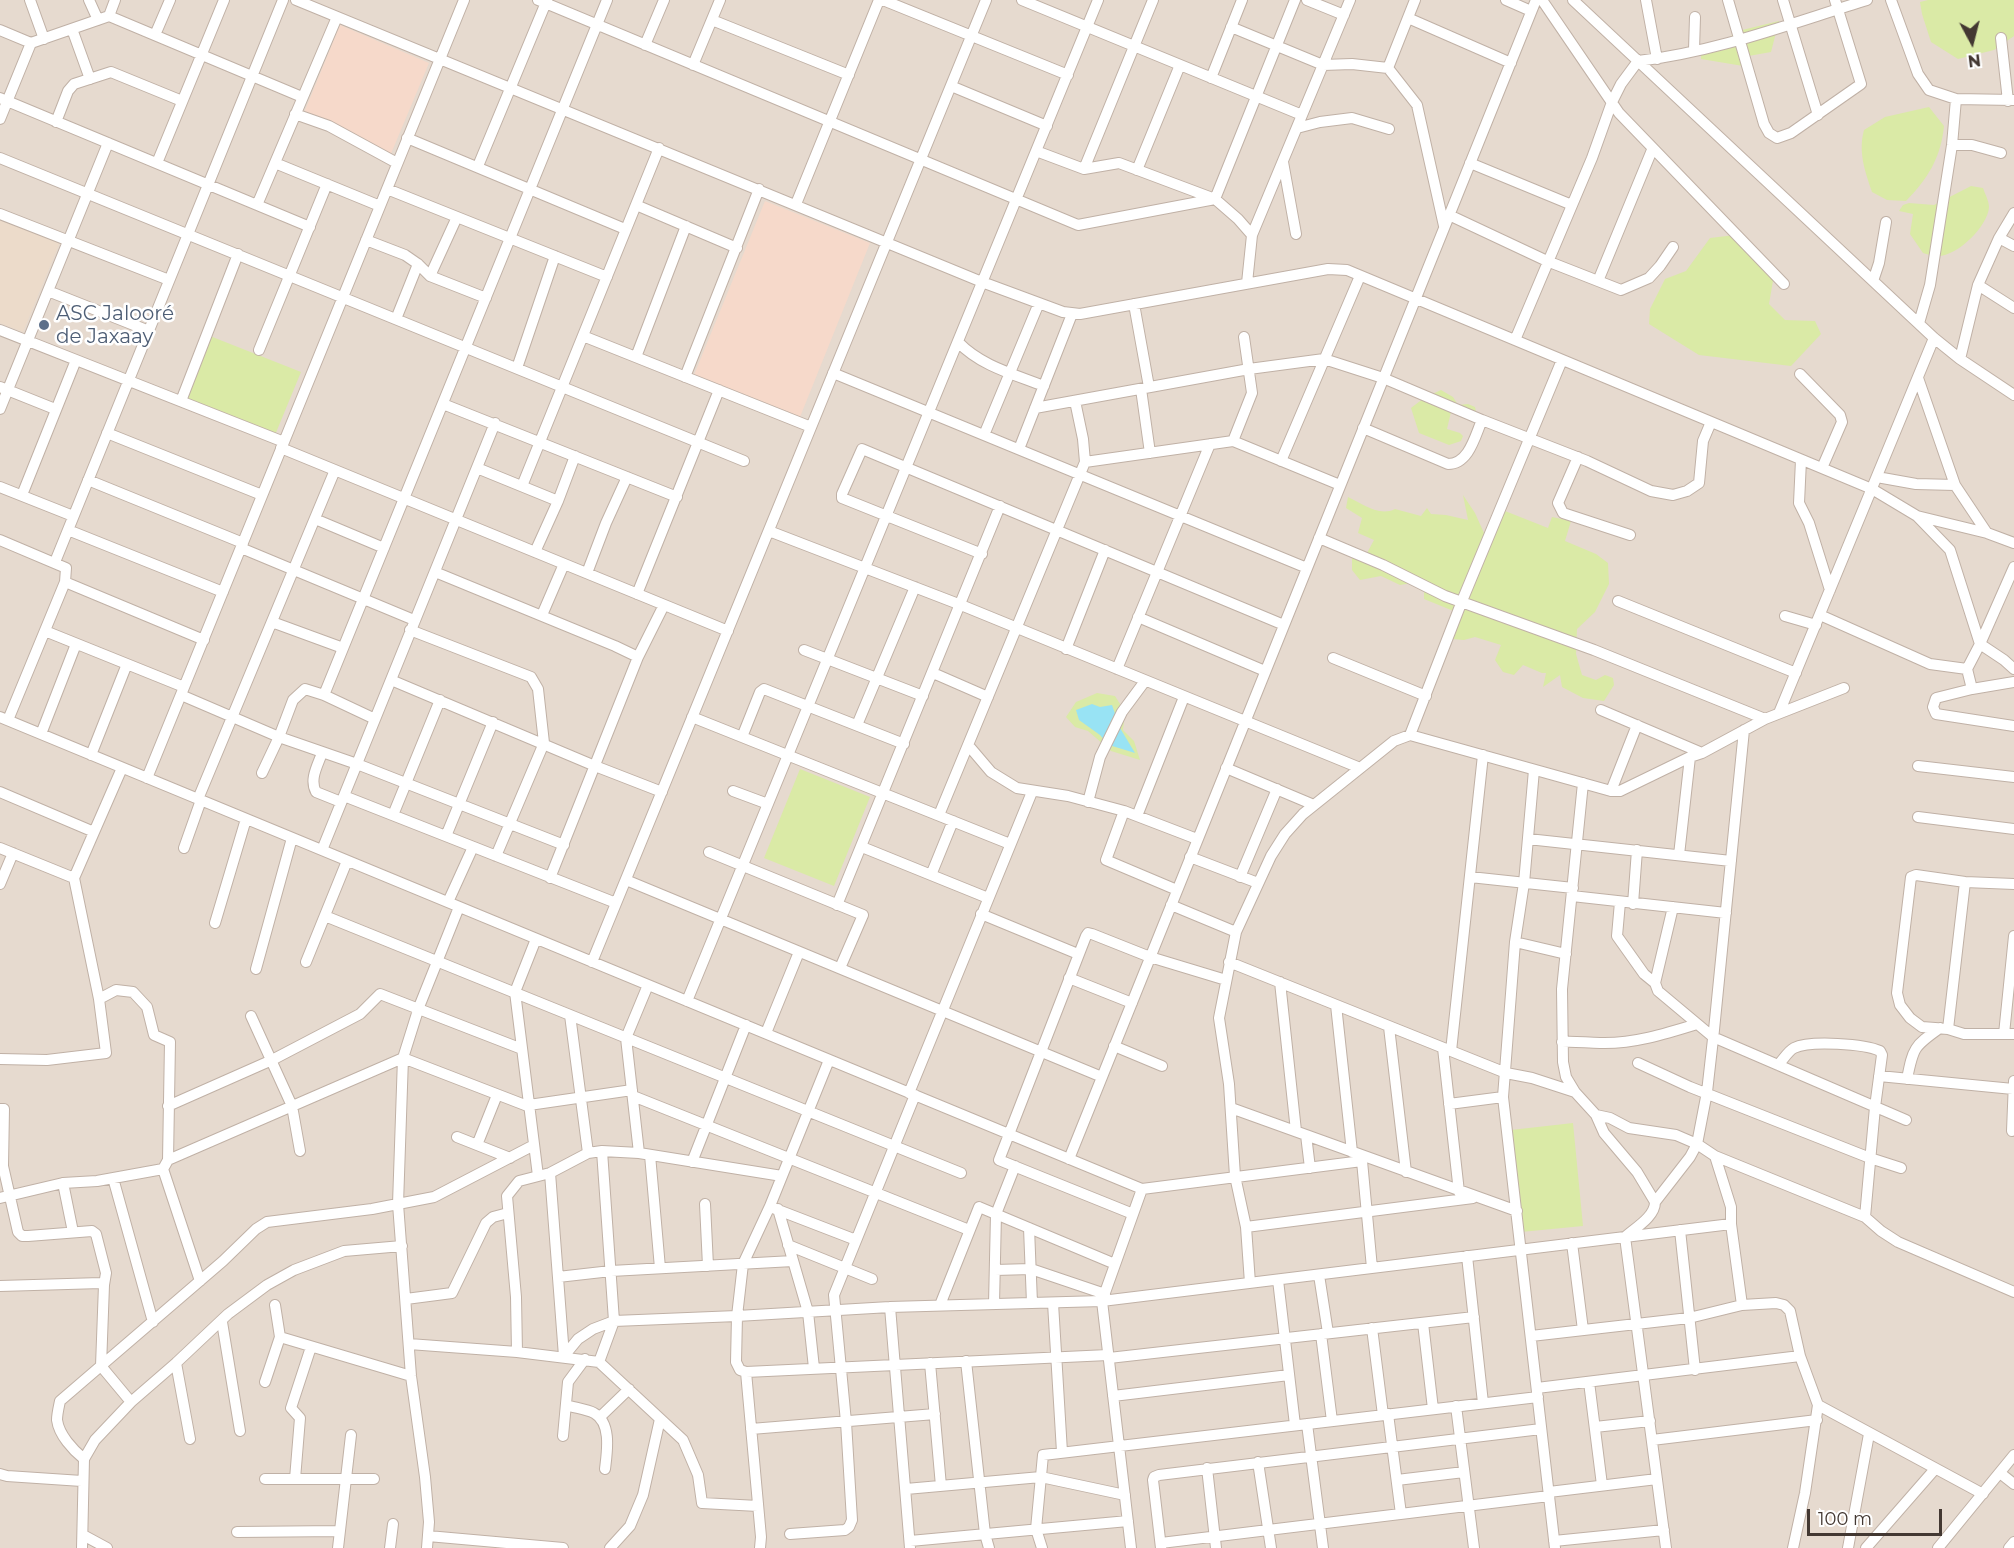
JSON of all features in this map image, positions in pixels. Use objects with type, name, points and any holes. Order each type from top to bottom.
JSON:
[{"type":"street","points":[[30,0],[44,39]]},
{"type":"street","points":[[89,0],[98,20]]},
{"type":"street","points":[[109,16],[115,0]]},
{"type":"street","points":[[155,35],[170,0]]},
{"type":"street","points":[[157,163],[224,0]]},
{"type":"street","points":[[55,562],[283,0]]},
{"type":"street","points":[[296,0],[982,282],[1072,314],[1328,269],[1347,270],[1872,489],[1917,516],[1987,533],[2014,543]]},
{"type":"street","points":[[147,778],[464,0]]},
{"type":"street","points":[[324,695],[607,0]]},
{"type":"street","points":[[645,45],[664,0]]},
{"type":"street","points":[[693,65],[720,0]]},
{"type":"street","points":[[796,204],[881,0],[1068,75]]},
{"type":"street","points":[[592,962],[986,0]]},
{"type":"street","points":[[1022,0],[1302,115]]},
{"type":"street","points":[[687,1001],[1098,0]]},
{"type":"street","points":[[1084,169],[1153,0]]},
{"type":"street","points":[[1210,78],[1242,0]]},
{"type":"street","points":[[1215,199],[1295,0]]},
{"type":"street","points":[[1307,0],[1344,15]]},
{"type":"street","points":[[1246,283],[1252,234],[1350,0]]},
{"type":"street","points":[[1388,68],[1415,0]]},
{"type":"street","points":[[1506,0],[1531,11]]},
{"type":"street","points":[[1069,1159],[1536,0]]},
{"type":"street","points":[[1542,0],[1618,113],[1784,284]]},
{"type":"street","points":[[1573,0],[1934,338],[2014,395]]},
{"type":"street","points":[[1646,0],[1657,59]]},
{"type":"street","points":[[1728,0],[1764,124],[1769,133],[1777,138],[1818,115],[1861,84],[1836,4]]},
{"type":"street","points":[[1783,0],[1818,115]]},
{"type":"street","points":[[1515,340],[1592,158],[1612,102],[1621,84],[1638,61],[1657,59],[1739,39],[1790,24],[1836,4],[1867,0]]},
{"type":"street","points":[[1890,0],[1918,74],[1929,90],[1956,99],[2011,101],[2001,38]]},
{"type":"street","points":[[478,166],[544,1],[1078,225],[1215,199]]},
{"type":"street","points":[[0,30],[31,43],[109,16],[302,97]]},
{"type":"street","points":[[258,205],[337,17]]},
{"type":"street","points":[[1694,50],[1695,17]]},
{"type":"street","points":[[1408,18],[1511,63]]},
{"type":"street","points":[[712,20],[849,75]]},
{"type":"street","points":[[1231,27],[1323,65],[1352,64],[1388,68],[1417,105],[1445,226]]},
{"type":"street","points":[[72,29],[90,79]]},
{"type":"street","points":[[0,119],[4,100],[31,43]]},
{"type":"street","points":[[1137,170],[1180,65]]},
{"type":"street","points":[[56,122],[68,91],[74,84],[111,72],[182,101]]},
{"type":"street","points":[[951,86],[1047,126]]},
{"type":"street","points":[[1918,323],[1930,285],[1952,145],[1956,99]]},
{"type":"street","points":[[4,100],[310,227]]},
{"type":"street","points":[[296,114],[337,129],[397,163]]},
{"type":"street","points":[[1297,128],[1352,118],[1389,129]]},
{"type":"street","points":[[407,138],[625,229]]},
{"type":"street","points":[[0,409],[4,389],[28,341],[108,143]]},
{"type":"street","points":[[1952,145],[1972,145],[2001,153]]},
{"type":"street","points":[[522,486],[659,148]]},
{"type":"street","points":[[1598,281],[1652,150]]},
{"type":"street","points":[[1036,151],[1084,169],[1119,163],[1215,199],[1252,234]]},
{"type":"street","points":[[0,158],[744,461]]},
{"type":"street","points":[[1283,162],[1296,234]]},
{"type":"street","points":[[276,163],[380,206]]},
{"type":"street","points":[[1470,163],[1572,205]]},
{"type":"street","points":[[259,350],[327,184]]},
{"type":"street","points":[[387,189],[607,277]]},
{"type":"street","points":[[685,376],[759,189]]},
{"type":"street","points":[[636,205],[737,248]]},
{"type":"street","points":[[1960,358],[1978,285],[1999,238],[2014,213]]},
{"type":"street","points":[[0,214],[169,280]]},
{"type":"street","points":[[1449,215],[1547,261],[1621,290],[1648,278],[1660,266],[1673,247]]},
{"type":"street","points":[[430,276],[457,218]]},
{"type":"street","points":[[1873,281],[1879,263],[1886,222]]},
{"type":"street","points":[[636,357],[686,226]]},
{"type":"street","points":[[1999,238],[2014,246]]},
{"type":"street","points":[[366,240],[405,255],[430,276],[486,298]]},
{"type":"street","points":[[181,401],[238,255]]},
{"type":"street","points":[[517,368],[555,256]]},
{"type":"street","points":[[396,319],[418,264]]},
{"type":"street","points":[[1281,461],[1360,276]]},
{"type":"street","points":[[1978,285],[2014,308]]},
{"type":"street","points":[[48,291],[148,331]]},
{"type":"street","points":[[984,435],[1039,303]]},
{"type":"street","points":[[1134,304],[1145,388],[1150,453]]},
{"type":"street","points":[[1019,449],[1072,314]]},
{"type":"street","points":[[0,330],[181,401],[335,470],[728,631]]},
{"type":"street","points":[[583,336],[811,427]]},
{"type":"street","points":[[1233,441],[1251,393],[1244,337]]},
{"type":"street","points":[[1779,713],[1934,338]]},
{"type":"street","points":[[958,342],[970,355],[1044,386]]},
{"type":"street","points":[[1035,408],[1249,369],[1324,359],[1383,378],[1578,457],[1651,491],[1673,495],[1687,491],[1699,483],[1702,441],[1711,422]]},
{"type":"street","points":[[22,495],[76,360]]},
{"type":"street","points":[[1410,735],[1462,601],[1563,360]]},
{"type":"street","points":[[834,373],[1307,568]]},
{"type":"street","points":[[1800,374],[1840,415],[1842,422],[1822,468]]},
{"type":"street","points":[[1918,378],[1955,485],[1987,533]]},
{"type":"street","points":[[4,389],[55,409]]},
{"type":"street","points":[[637,594],[719,390]]},
{"type":"street","points":[[939,815],[1085,462],[1075,401]]},
{"type":"street","points":[[443,404],[676,497]]},
{"type":"street","points":[[1363,428],[1448,464],[1455,464],[1464,459],[1482,420]]},
{"type":"street","points":[[322,850],[495,423]]},
{"type":"street","points":[[107,433],[262,495]]},
{"type":"street","points":[[1085,462],[1233,441],[1340,485]]},
{"type":"street","points":[[1117,669],[1210,444]]},
{"type":"street","points":[[982,554],[845,500],[842,494],[862,449],[1284,625]]},
{"type":"street","points":[[535,552],[575,456]]},
{"type":"street","points":[[1578,457],[1558,503],[1559,509],[1563,513],[1630,535]]},
{"type":"street","points":[[1801,460],[1799,503],[1809,523],[1830,590]]},
{"type":"street","points":[[477,468],[558,501]]},
{"type":"street","points":[[184,848],[232,716],[335,470]]},
{"type":"street","points":[[587,573],[627,477]]},
{"type":"street","points":[[1877,477],[1916,484],[1955,485]]},
{"type":"street","points":[[88,480],[363,598],[412,625],[531,677],[538,689],[544,743],[496,856]]},
{"type":"street","points":[[0,487],[74,516]]},
{"type":"street","points":[[837,904],[1000,506]]},
{"type":"street","points":[[1917,516],[1929,531],[1950,550],[1980,644],[2014,669]]},
{"type":"street","points":[[315,519],[384,548]]},
{"type":"street","points":[[68,530],[223,592]]},
{"type":"street","points":[[769,531],[960,605],[1360,768]]},
{"type":"street","points":[[1319,538],[1383,565],[1444,596],[1594,650],[1765,719]]},
{"type":"street","points":[[0,540],[66,568],[65,582],[45,631],[2,719],[1142,1189],[1363,1159]]},
{"type":"street","points":[[1066,649],[1105,550]]},
{"type":"street","points":[[542,615],[564,564]]},
{"type":"street","points":[[1972,689],[1967,669],[2014,567]]},
{"type":"street","points":[[435,572],[638,657]]},
{"type":"street","points":[[65,582],[204,640]]},
{"type":"street","points":[[857,725],[915,587]]},
{"type":"street","points":[[1618,601],[1796,673]]},
{"type":"street","points":[[550,878],[638,657],[664,605]]},
{"type":"street","points":[[1785,616],[1818,620],[1930,664],[1967,669]]},
{"type":"street","points":[[1138,618],[1265,671]]},
{"type":"street","points":[[272,622],[343,648]]},
{"type":"street","points":[[45,631],[127,664],[279,737],[357,764],[564,845]]},
{"type":"street","points":[[41,734],[76,644]]},
{"type":"street","points":[[804,650],[923,696]]},
{"type":"street","points":[[1333,658],[1426,696]]},
{"type":"street","points":[[91,755],[127,664]]},
{"type":"street","points":[[933,673],[988,697]]},
{"type":"street","points":[[391,680],[662,792]]},
{"type":"street","points":[[1088,802],[1100,757],[1122,712],[1145,681]]},
{"type":"street","points":[[2014,682],[1972,689],[1936,698],[1934,702],[1936,714],[2014,726]]},
{"type":"street","points":[[1250,1283],[1246,1227],[1235,1176],[1231,1108],[1219,1018],[1236,932],[1271,856],[1285,834],[1303,813],[1394,741],[1410,735],[1611,791],[1628,788],[1702,753],[1765,719],[1844,688]]},
{"type":"street","points":[[262,773],[293,700],[305,689],[324,695],[375,719]]},
{"type":"street","points":[[742,737],[760,692],[764,689],[904,744]]},
{"type":"street","points":[[1137,816],[1184,697]]},
{"type":"street","points":[[393,815],[440,700]]},
{"type":"street","points":[[1601,710],[1702,753]]},
{"type":"street","points":[[692,717],[1010,844]]},
{"type":"street","points":[[446,836],[493,722]]},
{"type":"street","points":[[1611,791],[1637,725]]},
{"type":"street","points":[[1655,1202],[1690,1157],[1697,1144],[1707,1092],[1744,729]]},
{"type":"street","points":[[968,745],[991,772],[1017,788],[1068,796],[1124,811],[1197,839]]},
{"type":"street","points":[[322,753],[312,782],[316,792],[393,815],[616,903]]},
{"type":"street","points":[[1460,1192],[1449,1104],[1447,1050],[1470,877],[1483,755]]},
{"type":"street","points":[[1679,855],[1690,757]]},
{"type":"street","points":[[1918,766],[2014,777]]},
{"type":"street","points":[[0,1059],[47,1060],[106,1053],[99,999],[74,878],[122,768]]},
{"type":"street","points":[[1226,768],[1314,805]]},
{"type":"street","points":[[1534,770],[1524,883],[1515,942],[1503,1097],[1555,1544],[1664,1530]]},
{"type":"street","points":[[1583,783],[1562,989],[1562,1042],[1566,1077],[1575,1092],[1596,1115],[1604,1133],[1637,1172],[1655,1202],[1652,1214],[1625,1237]]},
{"type":"street","points":[[1240,877],[1277,789]]},
{"type":"street","points":[[733,791],[768,804]]},
{"type":"street","points":[[0,792],[94,832]]},
{"type":"street","points":[[790,1534],[845,1530],[852,1520],[846,1422],[834,1295],[895,1146],[942,1011],[1032,792]]},
{"type":"street","points":[[1124,811],[1106,861],[1177,890]]},
{"type":"street","points":[[1918,817],[2014,829]]},
{"type":"street","points":[[215,923],[246,819]]},
{"type":"street","points":[[931,875],[953,821]]},
{"type":"street","points":[[256,969],[292,838]]},
{"type":"street","points":[[1528,839],[1731,861]]},
{"type":"street","points":[[448,902],[473,847]]},
{"type":"street","points":[[862,847],[988,898]]},
{"type":"street","points":[[0,848],[74,878]]},
{"type":"street","points":[[1634,904],[1637,850]]},
{"type":"street","points":[[709,852],[862,915],[840,968]]},
{"type":"street","points":[[0,884],[13,853]]},
{"type":"street","points":[[1190,857],[1258,884]]},
{"type":"street","points":[[306,962],[347,861]]},
{"type":"street","points":[[2014,884],[1965,882],[1916,875],[1911,877],[1897,993],[1900,1005],[1910,1018],[1922,1027],[1964,1034],[2009,1034],[2014,937]]},
{"type":"street","points":[[1470,877],[1524,883],[1634,904],[1726,913]]},
{"type":"street","points":[[626,880],[1102,1077]]},
{"type":"street","points":[[1944,1029],[1965,882]]},
{"type":"street","points":[[1620,902],[1617,936],[1644,974],[1654,982],[1658,991],[1713,1037],[1906,1120]]},
{"type":"street","points":[[1171,905],[1236,932]]},
{"type":"street","points":[[427,1548],[429,1522],[411,1376],[398,1204],[403,1058],[419,1008],[459,907]]},
{"type":"street","points":[[1654,982],[1673,907]]},
{"type":"street","points":[[981,914],[1078,954]]},
{"type":"street","points":[[325,916],[960,1173]]},
{"type":"street","points":[[1133,1214],[999,1160],[1078,954],[1088,933],[1150,957],[1226,980]]},
{"type":"street","points":[[536,939],[515,992],[534,1145],[544,1175],[558,1277],[564,1356]]},
{"type":"street","points":[[1515,942],[1566,954]]},
{"type":"street","points":[[766,1034],[800,952]]},
{"type":"street","points":[[1229,962],[1506,1073],[1532,1078],[1575,1092]]},
{"type":"street","points":[[1069,978],[1132,1003]]},
{"type":"street","points":[[1280,982],[1296,1131]]},
{"type":"street","points":[[648,985],[626,1038],[632,1093],[644,1154],[660,1268]]},
{"type":"street","points":[[99,999],[116,990],[133,992],[147,1007],[154,1035],[170,1042],[165,1164],[200,1281]]},
{"type":"street","points":[[168,1106],[272,1060],[360,1014],[380,994],[522,1049]]},
{"type":"street","points":[[1336,1005],[1352,1152]]},
{"type":"street","points":[[570,1015],[588,1153]]},
{"type":"street","points":[[251,1016],[292,1106],[300,1151]]},
{"type":"street","points":[[1562,1042],[1600,1043],[1639,1040],[1697,1024]]},
{"type":"street","points":[[692,1162],[746,1025]]},
{"type":"street","points":[[1389,1027],[1406,1172]]},
{"type":"street","points":[[1907,1079],[1913,1051],[1918,1044],[1944,1029]]},
{"type":"street","points":[[1778,1065],[1793,1048],[1837,1043],[1880,1051],[1882,1055],[1865,1217]]},
{"type":"street","points":[[1114,1046],[1162,1066]]},
{"type":"street","points":[[5,1197],[63,1183],[112,1178],[165,1164],[403,1058],[529,1106],[632,1093],[789,1159],[969,1230]]},
{"type":"street","points":[[829,1060],[782,1176],[774,1208],[743,1264],[735,1362],[740,1370],[746,1372],[1109,1356],[1473,1317]]},
{"type":"street","points":[[1638,1063],[1870,1158],[1901,1168]]},
{"type":"street","points":[[1880,1076],[2014,1085],[2012,1131]]},
{"type":"street","points":[[477,1145],[497,1095]]},
{"type":"street","points":[[1449,1104],[1503,1097]]},
{"type":"street","points":[[1231,1108],[1352,1152],[1363,1159],[1516,1211]]},
{"type":"street","points":[[0,1109],[4,1109],[5,1197],[18,1232],[22,1236],[89,1230],[96,1234],[106,1273],[101,1366],[131,1402]]},
{"type":"street","points":[[1596,1115],[1610,1118],[1629,1128],[1676,1136],[1697,1144],[1715,1155],[1865,1217],[1881,1232],[1898,1242],[2014,1292]]},
{"type":"street","points":[[1306,1135],[1310,1168]]},
{"type":"street","points":[[458,1137],[510,1158]]},
{"type":"street","points":[[84,1459],[69,1444],[57,1420],[60,1401],[200,1281],[256,1229],[267,1222],[284,1218],[318,1216],[434,1197],[534,1145]]},
{"type":"street","points":[[599,1362],[614,1321],[602,1150]]},
{"type":"street","points":[[517,1352],[516,1297],[507,1196],[519,1181],[544,1175],[588,1153],[602,1150],[644,1154],[782,1176]]},
{"type":"street","points":[[1715,1155],[1730,1197],[1731,1224],[1742,1305]]},
{"type":"street","points":[[1363,1159],[1372,1268]]},
{"type":"street","points":[[994,1304],[996,1214],[1015,1166]]},
{"type":"street","points":[[112,1178],[153,1322]]},
{"type":"street","points":[[63,1183],[72,1232]]},
{"type":"street","points":[[1131,1548],[1104,1298],[1142,1189]]},
{"type":"street","points":[[1246,1227],[1476,1198]]},
{"type":"street","points":[[705,1204],[708,1266]]},
{"type":"street","points":[[940,1305],[979,1207],[1115,1264]]},
{"type":"street","points":[[774,1208],[856,1240]]},
{"type":"street","points":[[774,1208],[788,1245],[808,1312],[814,1368]]},
{"type":"street","points":[[406,1299],[452,1293],[486,1223],[493,1217],[508,1213]]},
{"type":"street","points":[[564,1356],[578,1339],[593,1329],[614,1321],[1104,1298],[1278,1280],[1731,1224]]},
{"type":"street","points":[[1029,1228],[1032,1303]]},
{"type":"street","points":[[1680,1230],[1695,1370]]},
{"type":"street","points":[[1625,1237],[1666,1548]]},
{"type":"street","points":[[1572,1244],[1583,1330]]},
{"type":"street","points":[[788,1245],[872,1279]]},
{"type":"street","points":[[82,1548],[84,1459],[95,1440],[131,1402],[222,1322],[228,1314],[267,1284],[294,1270],[344,1251],[402,1246]]},
{"type":"street","points":[[1467,1256],[1483,1403]]},
{"type":"street","points":[[558,1277],[611,1271],[793,1261]]},
{"type":"street","points":[[994,1270],[1031,1269],[1104,1298]]},
{"type":"street","points":[[1319,1275],[1332,1421]]},
{"type":"street","points":[[1278,1280],[1295,1425]]},
{"type":"street","points":[[0,1286],[100,1283],[104,1285]]},
{"type":"street","points":[[1053,1302],[1062,1452]]},
{"type":"street","points":[[1531,1336],[1689,1318],[1742,1305],[1776,1303],[1784,1305],[1790,1311],[1800,1356],[1818,1405],[1805,1493],[1793,1548]]},
{"type":"street","points":[[265,1382],[280,1337],[275,1305]]},
{"type":"street","points":[[890,1307],[910,1545],[946,1543],[985,1534],[1128,1521]]},
{"type":"street","points":[[222,1322],[240,1431]]},
{"type":"street","points":[[1423,1323],[1433,1409]]},
{"type":"street","points":[[1372,1328],[1401,1514]]},
{"type":"street","points":[[280,1337],[411,1376]]},
{"type":"street","points":[[409,1344],[564,1356],[599,1362],[683,1440],[698,1475],[702,1503],[758,1506]]},
{"type":"street","points":[[295,1479],[300,1418],[291,1408],[311,1347]]},
{"type":"street","points":[[1042,1548],[1036,1529],[1043,1455],[1483,1403],[1589,1382],[1800,1356]]},
{"type":"street","points":[[563,1436],[568,1382],[585,1359]]},
{"type":"street","points":[[966,1361],[985,1534],[989,1548]]},
{"type":"street","points":[[176,1363],[190,1439]]},
{"type":"street","points":[[930,1363],[941,1486]]},
{"type":"street","points":[[746,1372],[761,1537],[760,1548]]},
{"type":"street","points":[[1113,1396],[1289,1374]]},
{"type":"street","points":[[1589,1382],[1602,1485]]},
{"type":"street","points":[[600,1417],[629,1389]]},
{"type":"street","points":[[566,1405],[600,1417],[606,1430],[605,1469]]},
{"type":"street","points":[[1818,1405],[1983,1494]]},
{"type":"street","points":[[1456,1406],[1474,1548]]},
{"type":"street","points":[[751,1429],[934,1414]]},
{"type":"street","points":[[610,1548],[630,1526],[643,1495],[660,1419]]},
{"type":"street","points":[[1652,1440],[1817,1420]]},
{"type":"street","points":[[1595,1427],[1650,1421]]},
{"type":"street","points":[[1307,1424],[1323,1548]]},
{"type":"street","points":[[1542,1429],[1207,1468],[1154,1477],[1161,1546],[1215,1542],[1268,1530],[1657,1479]]},
{"type":"street","points":[[1848,1548],[1869,1434]]},
{"type":"street","points":[[338,1548],[351,1435]]},
{"type":"street","points":[[1938,1548],[2014,1455]]},
{"type":"street","points":[[1258,1462],[1271,1548]]},
{"type":"street","points":[[1207,1468],[1215,1542]]},
{"type":"street","points":[[1866,1548],[1935,1469]]},
{"type":"street","points":[[1396,1480],[1464,1472]]},
{"type":"street","points":[[2000,1473],[2014,1484]]},
{"type":"street","points":[[0,1474],[82,1481]]},
{"type":"street","points":[[906,1489],[1041,1477],[1125,1495]]},
{"type":"street","points":[[265,1479],[374,1479]]},
{"type":"street","points":[[390,1548],[393,1524]]},
{"type":"street","points":[[237,1532],[340,1531]]},
{"type":"street","points":[[83,1535],[107,1548]]},
{"type":"street","points":[[428,1536],[563,1548]]},
{"type":"street","points":[[2010,1548],[2014,1542]]},
{"type":"shaded area","points":[[0,0],[2014,0],[2014,1548],[0,1548]]},
{"type":"shaded area","points":[[340,25],[429,63],[390,156],[301,120]]},
{"type":"shaded area","points":[[765,201],[870,243],[800,417],[694,375]]},
{"type":"shaded area","points":[[0,218],[60,242],[23,332],[0,323]]},
{"type":"green space","points":[[1928,0],[2014,0],[2014,36],[1994,50],[1958,59],[1931,42],[1920,2]]},
{"type":"green space","points":[[1779,21],[1771,52],[1743,57],[1743,66],[1701,59],[1701,49],[1724,47],[1734,32]]},
{"type":"green space","points":[[1929,107],[1944,126],[1940,148],[1927,176],[1906,201],[1887,200],[1872,192],[1862,154],[1864,130],[1885,117]]},
{"type":"green space","points":[[1971,186],[1983,188],[1989,205],[1983,223],[1962,246],[1945,255],[1935,256],[1923,253],[1910,234],[1913,214],[1899,211],[1903,205],[1909,203],[1934,205]]},
{"type":"green space","points":[[1735,235],[1775,269],[1769,304],[1785,320],[1815,321],[1821,334],[1791,366],[1699,355],[1649,324],[1650,309],[1665,279],[1686,271],[1710,238]]},
{"type":"green space","points":[[210,336],[301,372],[275,435],[185,399]]},
{"type":"green space","points":[[1441,390],[1453,397],[1458,405],[1468,404],[1475,407],[1477,416],[1451,412],[1447,429],[1463,436],[1461,441],[1449,445],[1419,433],[1411,408],[1424,398]]},
{"type":"green space","points":[[1509,487],[1505,511],[1548,528],[1552,517],[1571,521],[1565,541],[1596,554],[1608,563],[1609,584],[1595,612],[1577,629],[1576,654],[1582,675],[1596,680],[1605,675],[1613,678],[1614,685],[1604,701],[1583,698],[1562,687],[1560,675],[1543,687],[1546,673],[1523,665],[1514,675],[1503,672],[1495,660],[1501,645],[1475,637],[1464,640],[1452,639],[1456,612],[1424,599],[1424,587],[1412,583],[1400,585],[1381,576],[1360,580],[1352,570],[1352,555],[1367,553],[1374,540],[1358,533],[1362,518],[1346,508],[1348,497],[1377,511],[1395,509],[1421,516],[1427,508],[1431,514],[1468,520],[1463,495],[1484,533],[1497,505]]},
{"type":"green space","points":[[1097,693],[1115,696],[1125,712],[1123,730],[1134,741],[1140,760],[1111,751],[1088,731],[1075,727],[1066,717],[1076,702]]},
{"type":"green space","points":[[800,769],[870,797],[834,886],[764,858]]},
{"type":"green space","points":[[1573,1123],[1583,1226],[1521,1232],[1511,1130]]},
{"type":"water","points":[[1092,704],[1100,707],[1112,705],[1120,728],[1135,753],[1109,745],[1100,735],[1079,720],[1076,710]]},
{"type":"place","name":"ASC Jalooré de Jaxaay","points":[[44,325]]}]
